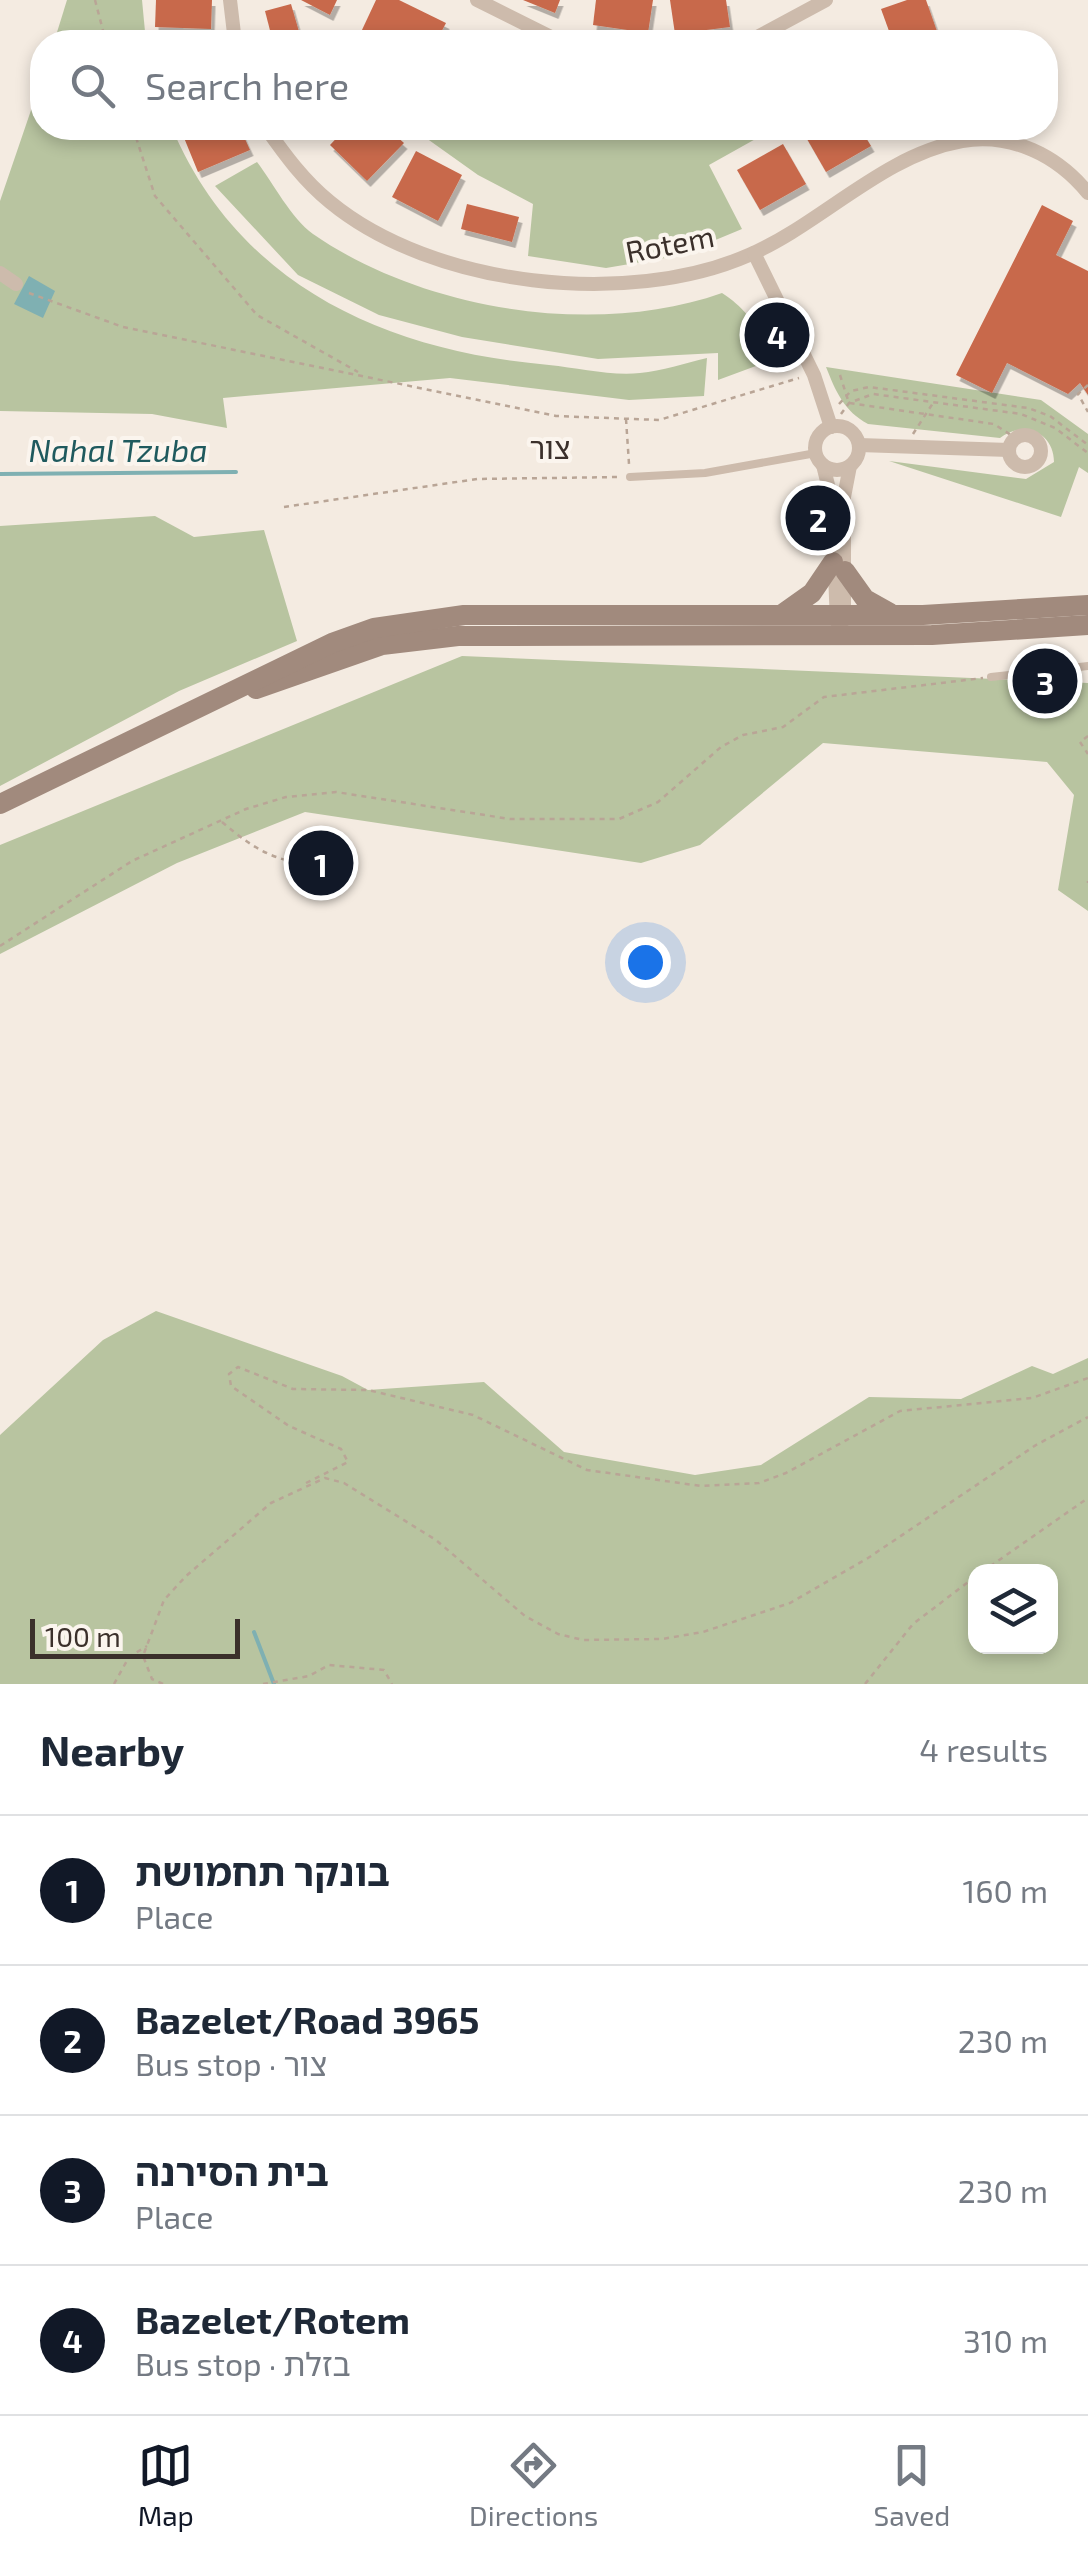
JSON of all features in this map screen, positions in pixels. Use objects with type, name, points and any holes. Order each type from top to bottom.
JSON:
[{"type":"main road","points":[[781,615],[839,566],[866,599],[896,615]]},
{"type":"main road","points":[[124,740],[338,658],[415,640],[840,622],[896,615],[1088,606]]},
{"type":"main road","points":[[0,804],[292,659],[374,628],[413,620],[464,615],[781,615],[984,634],[1088,625]]},
{"type":"street","points":[[230,0],[233,30]]},
{"type":"street","points":[[477,0],[536,30]]},
{"type":"street","points":[[770,30],[826,0]]},
{"type":"street","name":"Rotem","points":[[274,140],[291,164],[358,222],[408,246],[484,271],[587,284],[641,282],[695,273],[754,253],[906,161],[962,141],[1006,141],[1028,147],[1068,171],[1088,193]]},
{"type":"street","points":[[754,253],[814,374],[829,422]]},
{"type":"street","points":[[0,273],[16,284]]},
{"type":"street","points":[[829,422],[849,430],[859,445]]},
{"type":"street","points":[[829,422],[820,434],[820,459],[832,501],[840,622]]},
{"type":"street","points":[[859,445],[1012,443]]},
{"type":"street","points":[[839,566],[844,497],[859,445]]},
{"type":"street","points":[[820,459],[836,470],[850,466]]},
{"type":"lane","points":[[630,477],[705,473],[820,459]]},
{"type":"lane","points":[[991,677],[1088,666]]},
{"type":"path","points":[[95,0],[103,30]]},
{"type":"path","points":[[137,140],[155,196],[257,315],[359,372]]},
{"type":"path","points":[[16,284],[54,305],[123,327],[308,368],[359,372],[556,416],[659,420],[814,374]]},
{"type":"path","points":[[840,375],[849,403]]},
{"type":"path","points":[[1088,385],[1078,394],[1088,412]]},
{"type":"path","points":[[829,422],[847,396],[869,387],[1028,408],[1050,416],[1088,445]]},
{"type":"path","points":[[829,422],[849,403],[873,394],[1032,418],[1055,428],[1088,452]]},
{"type":"path","points":[[906,445],[934,402]]},
{"type":"path","points":[[849,403],[994,424],[1012,443]]},
{"type":"path","points":[[626,419],[630,477]]},
{"type":"path","name":"צור","points":[[284,507],[477,479],[630,477]]},
{"type":"path","points":[[0,946],[132,861],[286,797],[336,792],[510,819],[620,819],[658,802],[720,747],[743,735],[783,727],[824,697],[991,677]]},
{"type":"path","points":[[1088,736],[1080,742],[1088,754]]},
{"type":"path","points":[[221,821],[256,850],[291,864],[321,863]]},
{"type":"path","points":[[164,1684],[152,1679],[143,1656],[164,1600],[186,1576],[272,1503],[348,1462],[341,1449],[289,1426],[231,1386],[229,1374],[238,1367],[292,1389],[368,1390],[473,1415],[587,1470],[701,1486],[760,1483],[900,1411],[1032,1398],[1088,1378]]},
{"type":"path","points":[[300,1486],[325,1478],[344,1482],[436,1540],[526,1616],[558,1634],[583,1640],[662,1639],[703,1632],[790,1603],[868,1558],[1036,1445],[1088,1418]]},
{"type":"path","points":[[993,1564],[1088,1498]]},
{"type":"path","points":[[865,1684],[913,1624],[968,1582]]},
{"type":"path","points":[[114,1684],[129,1657],[148,1646]]},
{"type":"path","points":[[263,1684],[309,1676],[330,1664],[384,1670],[392,1684]]},
{"type":"green space","points":[[67,0],[142,0],[145,30],[58,30]]},
{"type":"green space","points":[[30,113],[30,140],[178,140],[201,183],[236,230],[278,269],[324,301],[376,326],[489,357],[629,374],[707,358],[704,396],[629,400],[450,378],[223,398],[227,428],[152,414],[0,411],[0,201]]},
{"type":"green space","points":[[429,140],[754,140],[709,165],[742,229],[677,256],[606,268],[528,256],[533,204],[478,175]]},
{"type":"green space","points":[[257,162],[290,210],[313,234],[405,282],[511,309],[566,314],[672,307],[722,293],[743,310],[759,331],[768,347],[764,363],[718,380],[718,353],[598,359],[462,337],[379,315],[298,275],[215,186]]},
{"type":"green space","points":[[826,367],[1041,400],[1088,434],[1088,473],[1079,467],[1061,517],[889,461],[1026,479],[1054,462],[1049,443],[1027,430],[1000,438],[868,424],[842,400]]},
{"type":"green space","points":[[155,516],[194,537],[264,530],[297,641],[179,691],[0,786],[0,526]]},
{"type":"green space","points":[[462,656],[1088,683],[1088,911],[1058,890],[1074,795],[1047,762],[823,743],[700,845],[641,863],[305,812],[177,863],[0,954],[0,845]]},
{"type":"green space","points":[[156,1311],[342,1376],[368,1390],[484,1382],[564,1452],[695,1475],[761,1465],[869,1397],[961,1399],[1032,1366],[1053,1374],[1088,1358],[1088,1684],[0,1684],[0,1435],[103,1340]]},
{"type":"water","points":[[29,276],[55,291],[43,318],[14,304]]},
{"type":"building","points":[[156,0],[212,0],[211,29],[155,27]]},
{"type":"building","points":[[301,0],[337,0],[330,15]]},
{"type":"building","points":[[376,0],[399,0],[446,23],[442,30],[362,30]]},
{"type":"building","points":[[523,0],[560,0],[555,13]]},
{"type":"building","points":[[596,0],[653,0],[648,30],[593,25]]},
{"type":"building","points":[[670,0],[726,0],[730,27],[674,30]]},
{"type":"building","points":[[907,0],[926,0],[937,30],[889,30],[881,9]]},
{"type":"building","points":[[291,4],[299,30],[270,30],[265,11]]},
{"type":"building","points":[[185,140],[245,140],[250,150],[198,172]]},
{"type":"building","points":[[335,140],[404,143],[367,181],[330,145]]},
{"type":"building","points":[[808,140],[867,140],[871,146],[826,172]]},
{"type":"building","points":[[783,144],[806,184],[760,210],[737,170]]},
{"type":"building","points":[[416,151],[462,175],[438,221],[392,197]]},
{"type":"building","points":[[467,204],[519,217],[512,242],[461,229]]},
{"type":"building","points":[[1042,205],[1073,221],[1056,255],[1088,271],[1088,395],[1080,383],[1068,394],[1007,363],[992,393],[956,375]]},
{"type":"waterway","name":"Nahal Tzuba","points":[[0,474],[236,472]]},
{"type":"waterway","points":[[254,1632],[274,1684]]},
{"type":"place","name":"Bazelet/Rotem","points":[[777,335]]},
{"type":"place","name":"Bazelet/Road 3965","points":[[818,518]]},
{"type":"place","name":"בית הסירנה","points":[[1045,681]]},
{"type":"place","name":"בונקר תחמושת","points":[[321,863]]}]
